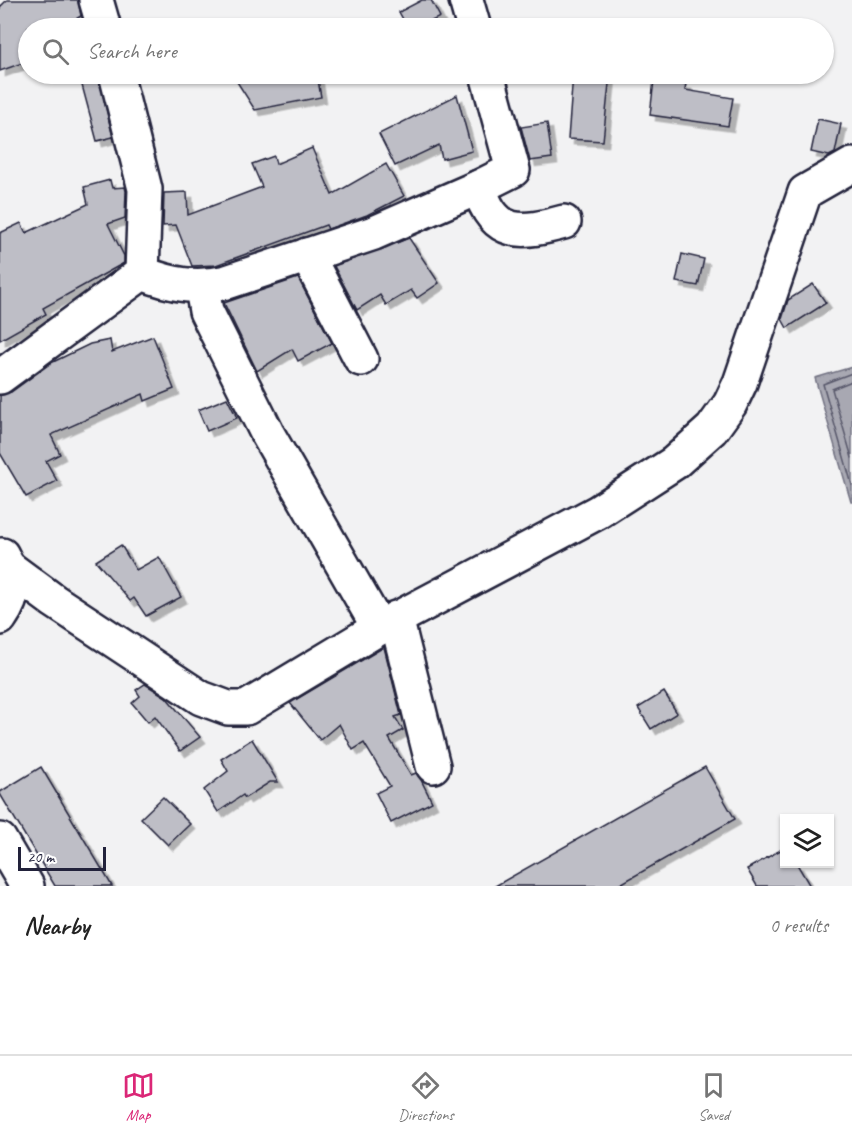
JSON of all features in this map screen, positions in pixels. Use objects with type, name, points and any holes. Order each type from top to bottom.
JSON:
[{"type":"street","points":[[96,0],[101,18]]},
{"type":"street","points":[[466,0],[471,18]]},
{"type":"street","points":[[119,84],[145,189],[142,273]]},
{"type":"street","points":[[142,273],[170,284],[202,288],[227,282],[374,232],[513,170],[490,84]]},
{"type":"street","points":[[4,559],[54,601],[201,698],[228,708],[246,708],[387,623],[598,512],[674,463],[712,429],[730,404],[740,383],[805,192],[852,165]]},
{"type":"street","points":[[479,187],[490,210],[512,230],[528,231],[564,222]]},
{"type":"street","points":[[307,255],[360,360]]},
{"type":"street","points":[[0,377],[142,273]]},
{"type":"street","points":[[202,288],[206,311],[267,432],[387,623],[433,766]]},
{"type":"street","points":[[0,618],[12,601],[4,559]]},
{"type":"street","points":[[0,840],[27,886]]},
{"type":"water","points":[[852,367],[852,502],[851,502],[815,378]]},
{"type":"building","points":[[7,0],[78,0],[81,16],[78,18],[18,18],[18,65],[0,71],[0,7]]},
{"type":"building","points":[[422,0],[431,0],[440,17],[402,18],[399,12]]},
{"type":"building","points":[[82,84],[100,84],[113,137],[97,141]]},
{"type":"building","points":[[238,84],[319,84],[321,97],[255,110]]},
{"type":"building","points":[[572,84],[609,84],[603,141],[568,139]]},
{"type":"building","points":[[654,84],[686,84],[685,90],[733,98],[728,126],[650,115]]},
{"type":"building","points":[[457,95],[472,151],[442,159],[439,145],[395,166],[379,134]]},
{"type":"building","points":[[818,119],[841,124],[835,153],[829,156],[811,152]]},
{"type":"building","points":[[547,123],[552,158],[530,161],[521,127]]},
{"type":"building","points":[[312,148],[332,195],[386,164],[404,196],[367,215],[328,229],[326,225],[216,265],[192,266],[176,225],[163,226],[164,193],[187,192],[188,215],[262,187],[252,164],[274,156],[276,164]]},
{"type":"building","points":[[110,180],[112,188],[125,187],[126,191],[125,218],[108,224],[124,256],[124,263],[43,308],[46,314],[0,340],[0,233],[21,223],[26,233],[88,204],[84,187]]},
{"type":"building","points":[[409,238],[439,283],[417,298],[411,290],[386,305],[380,295],[357,310],[334,266]]},
{"type":"building","points":[[682,254],[704,259],[698,286],[676,282]]},
{"type":"building","points":[[298,278],[332,343],[298,361],[292,349],[257,371],[224,303]]},
{"type":"building","points":[[813,284],[826,303],[787,328],[782,319],[788,300]]},
{"type":"building","points":[[153,336],[174,389],[145,401],[143,394],[51,435],[60,454],[46,461],[57,481],[26,497],[0,453],[0,395],[11,392],[51,363],[90,344],[110,340],[112,352]]},
{"type":"building","points":[[227,398],[237,418],[207,431],[198,410]]},
{"type":"building","points":[[121,545],[136,570],[159,557],[181,597],[146,616],[134,598],[130,601],[96,561]]},
{"type":"building","points":[[384,647],[401,715],[395,717],[403,730],[389,738],[411,775],[416,773],[421,780],[432,802],[391,823],[376,793],[390,786],[364,743],[353,750],[339,724],[320,740],[290,703]]},
{"type":"building","points":[[145,684],[166,697],[200,737],[180,751],[155,716],[148,722],[132,703],[140,696],[136,690]]},
{"type":"building","points":[[664,692],[677,713],[651,729],[638,708]]},
{"type":"building","points":[[252,739],[278,782],[270,782],[245,798],[243,795],[218,812],[204,790],[228,771],[221,759]]},
{"type":"building","points":[[41,767],[112,886],[55,886],[0,794]]},
{"type":"building","points":[[705,767],[735,819],[617,886],[495,886]]},
{"type":"building","points":[[163,797],[190,824],[168,845],[141,818]]},
{"type":"building","points":[[780,850],[780,868],[799,868],[810,886],[757,886],[747,869]]}]
